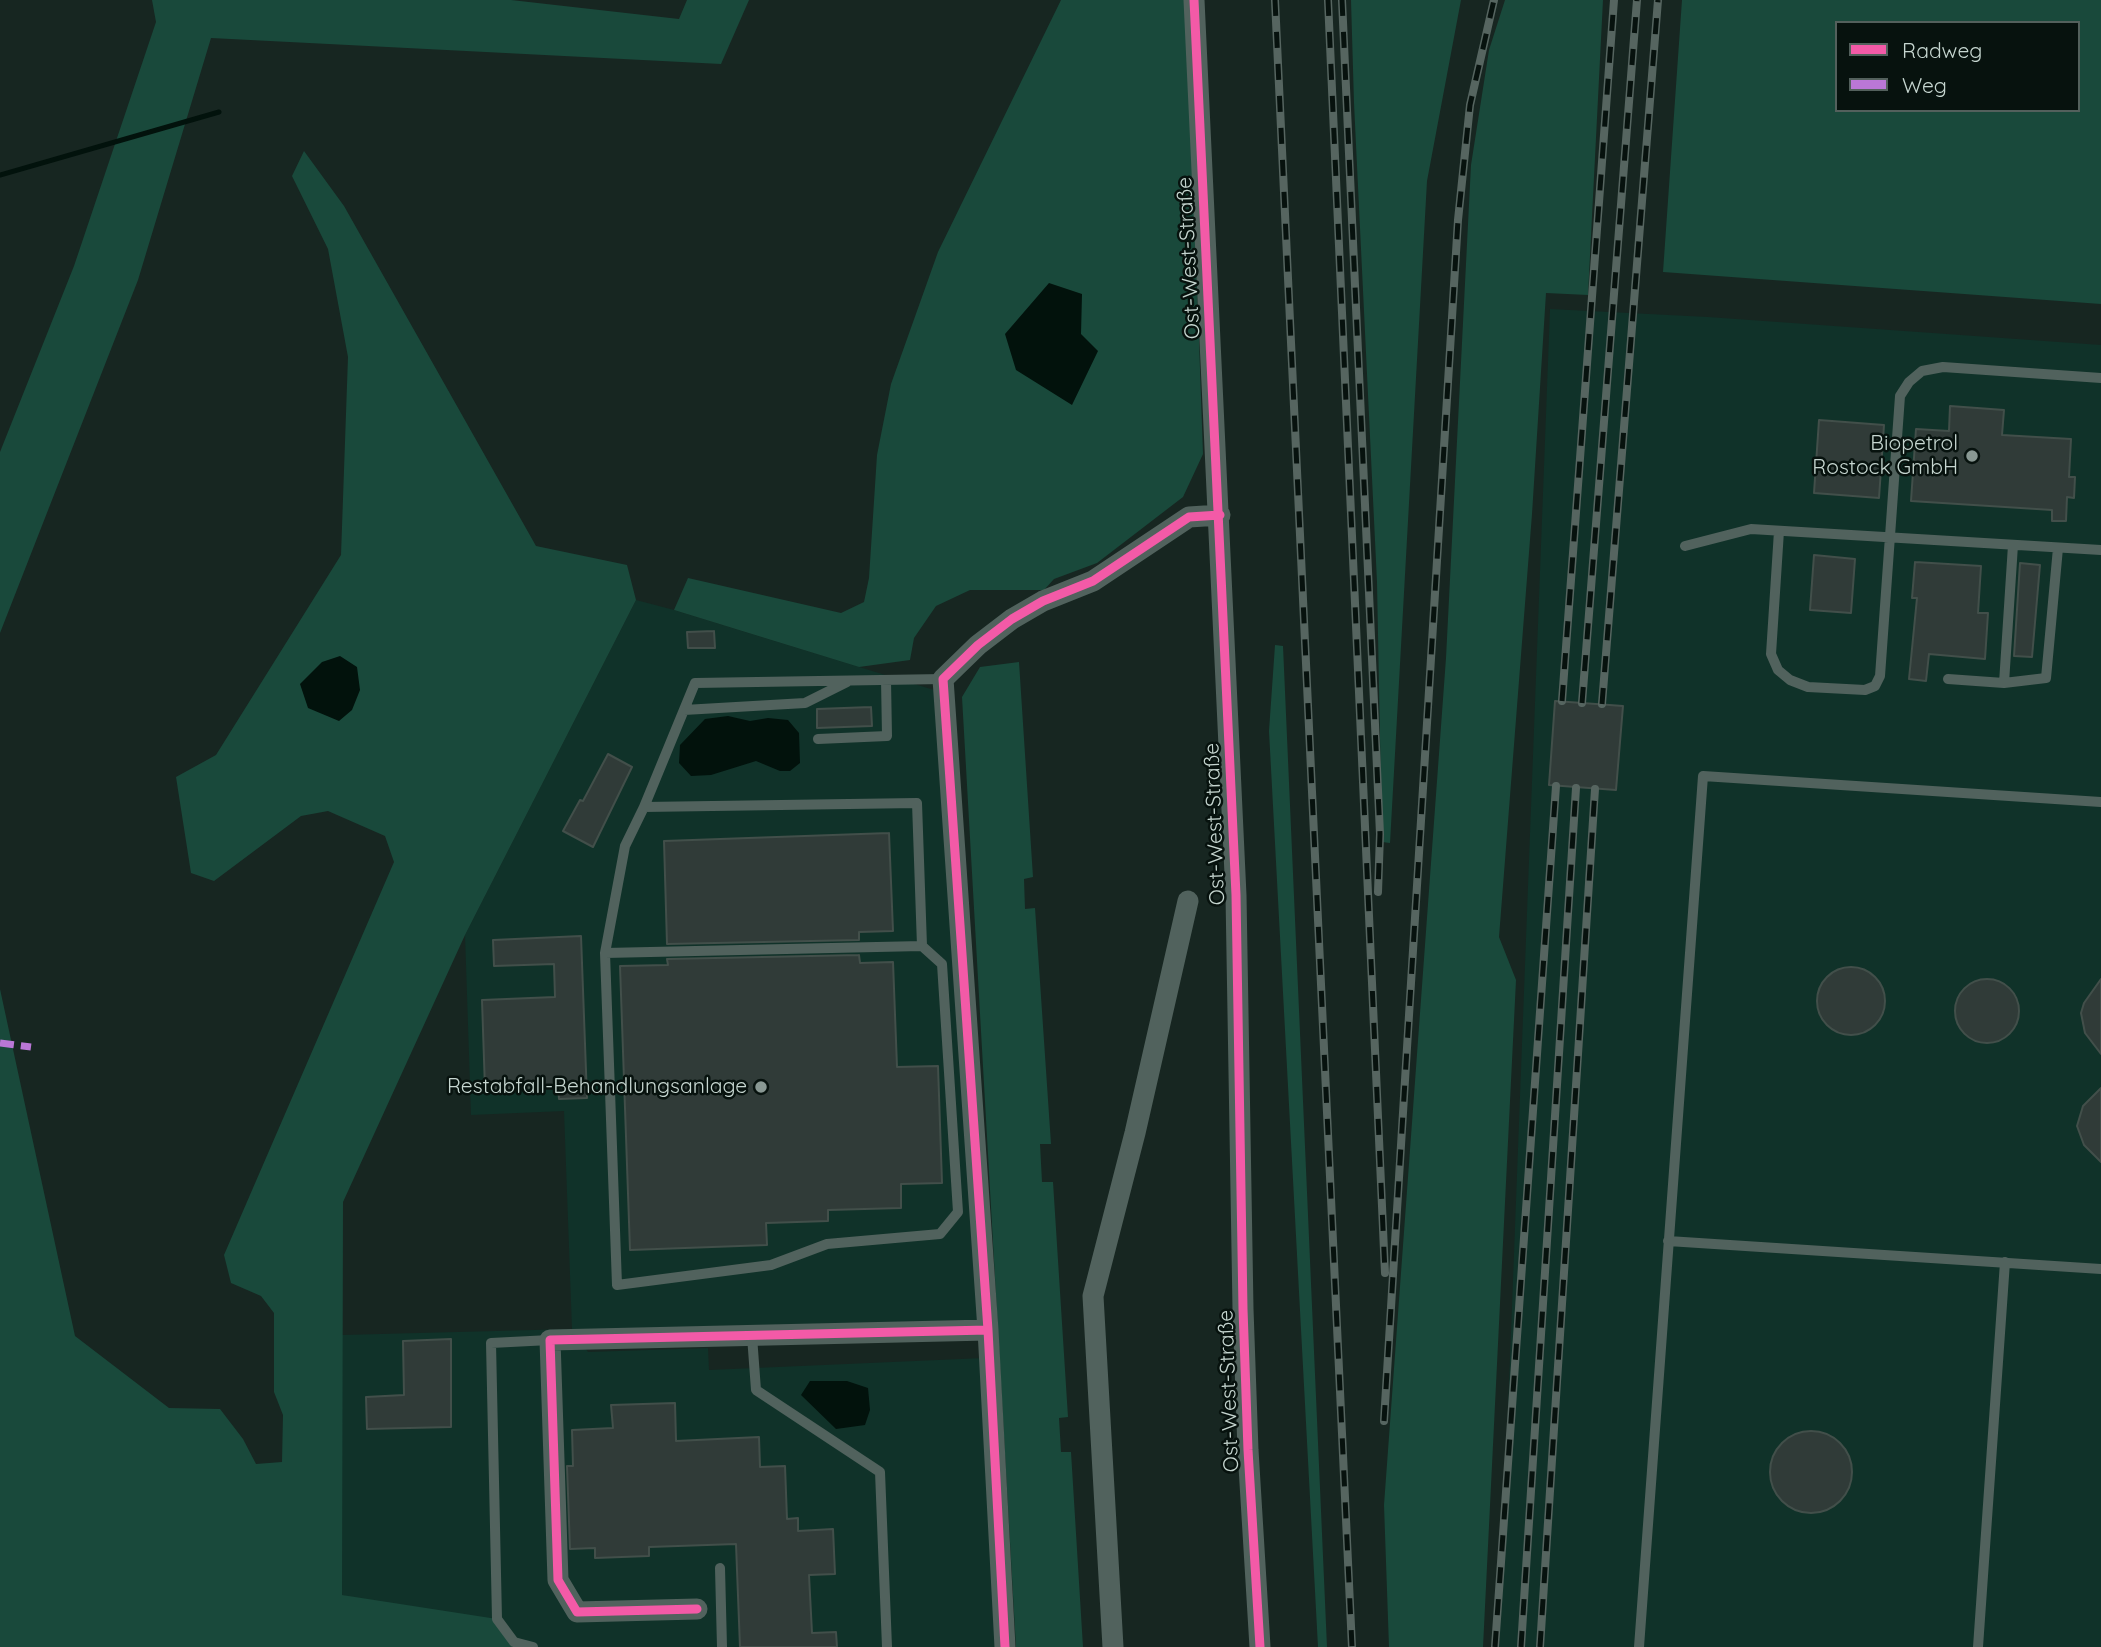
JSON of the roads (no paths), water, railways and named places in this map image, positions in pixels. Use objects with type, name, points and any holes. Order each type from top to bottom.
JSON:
[{"type":"street","name":"Ost-West-Straße","points":[[1194,0],[1220,515],[1236,909],[1247,1424],[1261,1647]]},
{"type":"street","points":[[1005,1647],[988,1331],[943,679],[978,645],[1012,619],[1043,601],[1093,581],[1189,517],[1220,515]]},
{"type":"street","points":[[1113,1647],[1093,1296],[1135,1133],[1188,901]]},
{"type":"street","points":[[697,1609],[577,1612],[558,1580],[550,1340],[988,1331]]},
{"type":"lane","points":[[1779,531],[1771,654],[1778,670],[1790,680],[1808,687],[1865,690],[1875,686],[1880,676],[1900,396],[1909,382],[1922,372],[1943,367],[2101,378]]},
{"type":"lane","points":[[1685,546],[1751,529],[2101,550]]},
{"type":"lane","points":[[2004,683],[2013,545]]},
{"type":"lane","points":[[1948,678],[2004,683],[2046,678],[2058,548]]},
{"type":"lane","points":[[605,953],[922,946],[942,964],[958,1212],[940,1234],[827,1244],[771,1265],[617,1285],[605,953],[625,845],[644,807],[695,682],[943,679]]},
{"type":"lane","points":[[684,710],[805,703],[851,680]]},
{"type":"lane","points":[[818,739],[887,736],[886,680]]},
{"type":"lane","points":[[1639,1647],[1703,776],[2101,802]]},
{"type":"lane","points":[[644,807],[917,803],[922,946]]},
{"type":"lane","points":[[1668,1241],[2101,1269]]},
{"type":"lane","points":[[1978,1647],[2005,1262]]},
{"type":"lane","points":[[752,1336],[756,1390],[880,1472],[887,1647]]},
{"type":"lane","points":[[533,1647],[514,1642],[497,1619],[491,1343],[550,1340]]},
{"type":"lane","points":[[720,1568],[722,1647]]},
{"type":"waterway","points":[[0,175],[219,112]]},
{"type":"railway","points":[[1275,0],[1352,1647]]},
{"type":"railway","points":[[1328,0],[1385,1273]]},
{"type":"railway","points":[[1342,0],[1380,834],[1378,892]]},
{"type":"railway","points":[[1384,1421],[1458,220],[1470,105],[1494,0]]},
{"type":"railway","points":[[1562,701],[1614,0]]},
{"type":"railway","points":[[1582,703],[1637,0]]},
{"type":"railway","points":[[1602,704],[1658,0]]},
{"type":"railway","points":[[1495,1647],[1556,786]]},
{"type":"railway","points":[[1521,1647],[1576,788]]},
{"type":"railway","points":[[1540,1647],[1595,789]]},
{"type":"place","name":"Biopetrol Rostock GmbH","points":[[1972,456]]},
{"type":"place","name":"Restabfall-Behandlungsanlage","points":[[761,1087]]}]
